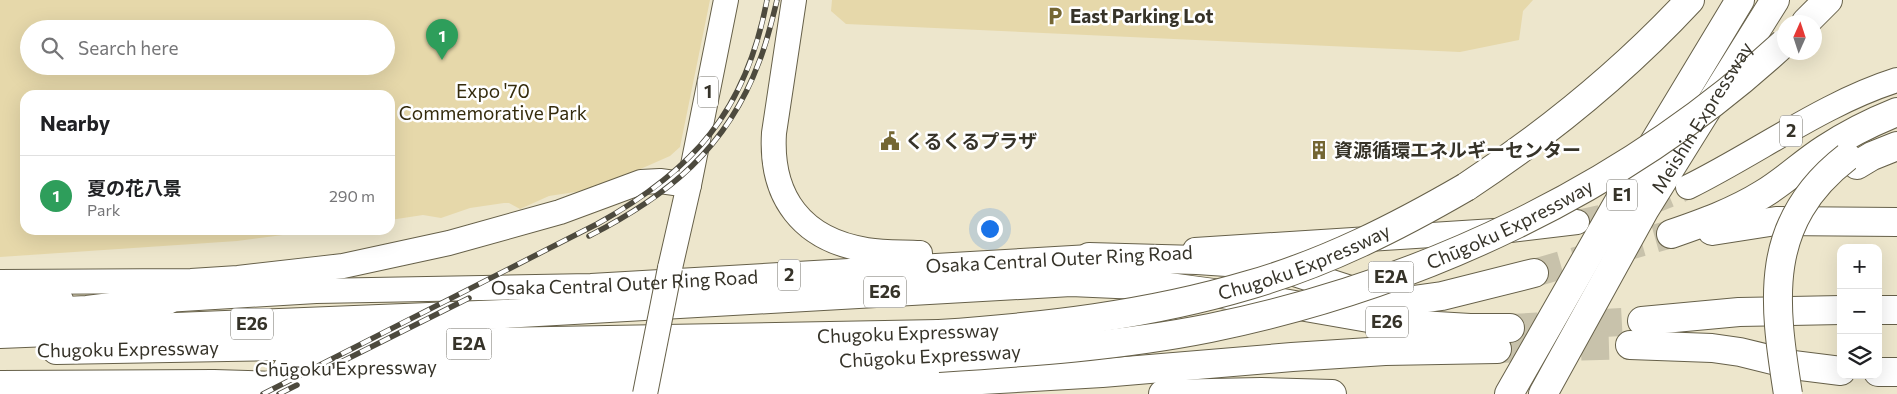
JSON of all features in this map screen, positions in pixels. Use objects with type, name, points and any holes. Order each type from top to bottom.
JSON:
[{"type":"highway","name":"Chugoku Expressway","points":[[0,351],[692,340],[938,346],[1007,330],[1071,322],[1188,301],[1249,285],[1351,248],[1410,220],[1466,187],[1517,153],[1621,70],[1690,0]]},
{"type":"highway","name":"Meishin Expressway","points":[[1509,394],[1626,188],[1740,0]]},
{"type":"highway","name":"Meishin Expressway","points":[[1543,394],[1645,209],[1775,0]]},
{"type":"highway","points":[[1813,15],[1828,0]]},
{"type":"highway","name":"Chūgoku Expressway","points":[[0,374],[821,361],[938,346],[1053,350],[1116,343],[1209,328],[1315,302],[1365,287],[1412,270],[1513,225],[1562,200],[1660,142],[1737,84],[1777,48]]},
{"type":"highway","points":[[1897,112],[1864,126],[1824,149],[1782,182],[1744,205],[1670,237],[1776,221],[1897,222]]},
{"type":"highway","points":[[1806,394],[1796,358],[1790,323],[1789,291],[1792,263],[1799,237],[1812,211],[1863,146],[1897,132]]},
{"type":"highway","points":[[1788,394],[1777,306],[1782,252],[1794,218],[1827,174],[1852,161],[1872,156],[1897,146]]},
{"type":"highway","points":[[1089,257],[1197,260],[1279,267],[1372,297],[1406,301],[1442,296],[1534,273]]},
{"type":"highway","name":"E26","points":[[0,334],[494,314],[1071,282],[1161,286],[1266,300],[1404,324],[1470,328],[1504,338],[1385,351],[1292,356],[1092,373],[896,385],[527,391],[399,390],[214,384],[0,385]]},
{"type":"highway","points":[[0,314],[87,310],[168,300]]},
{"type":"highway","points":[[1642,321],[1739,312],[1837,310]]},
{"type":"highway","points":[[1882,310],[1897,310]]},
{"type":"highway","points":[[1630,346],[1712,348],[1740,352],[1793,365],[1837,370]]},
{"type":"highway","points":[[1548,394],[1559,364]]},
{"type":"highway","points":[[1882,372],[1897,372]]},
{"type":"highway","points":[[1163,394],[1262,392],[1332,394]]},
{"type":"main road","name":"1","points":[[645,394],[726,0]]},
{"type":"main road","points":[[794,0],[773,151],[779,184],[784,197],[793,210],[816,232],[830,240],[866,250],[983,254],[1036,260]]},
{"type":"main road","name":"2","points":[[1688,187],[1727,168],[1834,106],[1859,94],[1897,80]]},
{"type":"main road","points":[[0,282],[191,281],[238,278],[334,267],[392,257],[449,244],[560,212],[641,182],[660,181],[689,185]]},
{"type":"main road","name":"Osaka Central Outer Ring Road","points":[[0,298],[168,300],[324,290],[599,286],[1089,257],[1500,230],[1577,222]]},
{"type":"green space","name":"Expo '70 Commemorative Park","points":[[0,0],[710,0],[680,147],[670,156],[595,189],[549,196],[520,209],[509,203],[504,203],[470,208],[441,218],[423,215],[395,219],[395,90],[20,90],[20,235],[283,235],[237,241],[0,257]]},
{"type":"green space","points":[[832,0],[1533,0],[1523,11],[1519,40],[1460,52],[846,24],[831,11]]},
{"type":"tunnel","points":[[1577,222],[1634,208],[1688,187]]},
{"type":"tunnel","points":[[1534,273],[1671,234]]},
{"type":"tunnel","points":[[1510,328],[1642,321]]},
{"type":"tunnel","points":[[1497,349],[1630,345]]},
{"type":"railway","points":[[263,394],[597,224],[662,182],[688,159],[711,133],[730,105],[745,74],[758,39],[767,0]]},
{"type":"railway","points":[[589,236],[618,221],[669,186],[692,166],[712,144],[730,120],[746,93],[759,62],[777,0]]},
{"type":"railway","points":[[321,372],[469,298]]},
{"type":"railway","points":[[279,394],[297,385]]},
{"type":"place","name":"East Parking Lot","points":[[1055,16]]},
{"type":"place","name":"夏の花八景","points":[[442,60]]},
{"type":"place","name":"くるくるプラザ","points":[[890,141]]},
{"type":"place","name":"資源循環エネルギーセンター","points":[[1319,150]]}]
